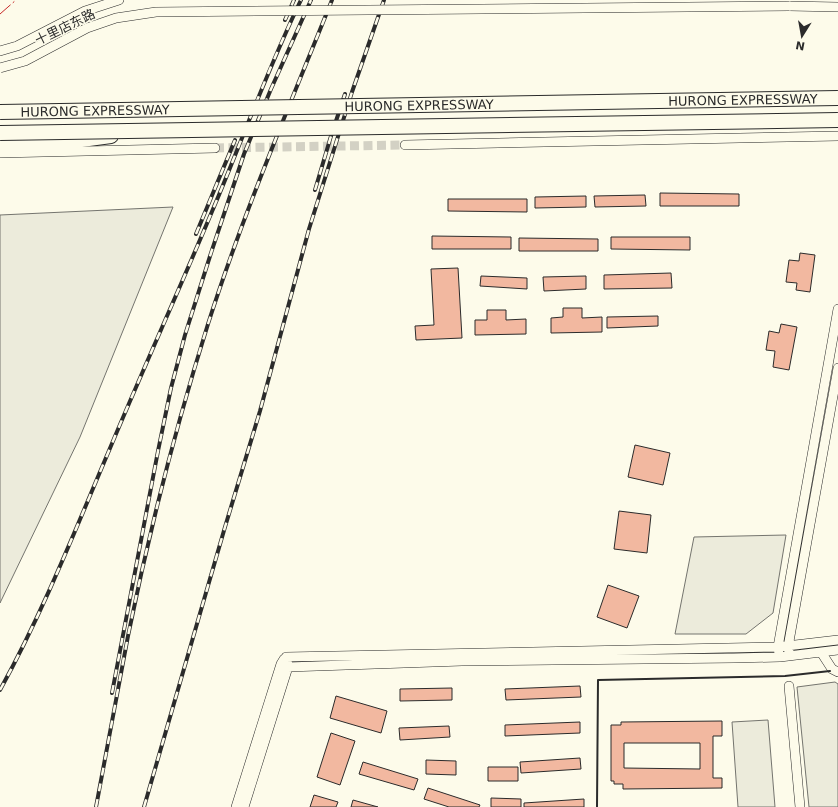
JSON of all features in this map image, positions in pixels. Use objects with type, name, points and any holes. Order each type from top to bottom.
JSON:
[{"type":"highway","name":"HURONG EXPRESSWAY","points":[[0,112],[838,98]]},
{"type":"highway","points":[[0,108],[32,112]]},
{"type":"highway","name":"HURONG EXPRESSWAY","points":[[0,133],[156,129],[838,120]]},
{"type":"highway","points":[[0,143],[59,143],[156,129]]},
{"type":"street","name":"十里店东路","points":[[0,51],[17,46],[85,11],[119,0]]},
{"type":"street","name":"十里店东路","points":[[0,68],[24,61],[87,28],[116,18],[156,12],[838,6]]},
{"type":"street","points":[[405,144],[838,136]]},
{"type":"street","points":[[0,153],[215,148]]},
{"type":"street","points":[[780,657],[778,647],[838,309]]},
{"type":"street","points":[[789,651],[838,368]]},
{"type":"street","points":[[285,663],[780,657],[789,651],[838,640]]},
{"type":"street","points":[[285,663],[778,647],[789,651],[821,652],[838,650]]},
{"type":"street","points":[[821,652],[832,669],[838,672]]},
{"type":"street","points":[[236,807],[285,663]]},
{"type":"street","points":[[244,807],[285,663]]},
{"type":"street","points":[[789,686],[800,807]]},
{"type":"shaded area","points":[[173,207],[80,437],[0,603],[0,215]]},
{"type":"shaded area","points":[[786,535],[773,613],[746,634],[675,634],[694,537]]},
{"type":"shaded area","points":[[835,682],[838,684],[838,807],[809,807],[797,687]]},
{"type":"shaded area","points":[[768,720],[775,807],[738,807],[732,722]]},
{"type":"building","points":[[660,193],[739,194],[739,206],[660,206]]},
{"type":"building","points":[[645,195],[646,206],[595,207],[594,196]]},
{"type":"building","points":[[586,196],[586,207],[535,208],[535,197]]},
{"type":"building","points":[[448,199],[527,199],[527,212],[448,211]]},
{"type":"building","points":[[432,236],[511,237],[511,249],[432,249]]},
{"type":"building","points":[[611,237],[690,237],[690,250],[611,249]]},
{"type":"building","points":[[519,238],[598,239],[598,251],[519,251]]},
{"type":"building","points":[[800,253],[815,255],[810,292],[796,290],[797,283],[786,282],[789,260],[799,261]]},
{"type":"building","points":[[458,268],[462,338],[416,340],[415,326],[434,325],[431,269]]},
{"type":"building","points":[[671,273],[672,288],[604,289],[604,275]]},
{"type":"building","points":[[481,276],[527,278],[527,289],[480,286]]},
{"type":"building","points":[[586,276],[586,289],[544,291],[543,277]]},
{"type":"building","points":[[563,308],[582,308],[582,318],[602,317],[602,332],[551,333],[551,318],[563,317]]},
{"type":"building","points":[[487,310],[506,310],[506,320],[526,319],[526,334],[475,335],[475,320],[487,320]]},
{"type":"building","points":[[658,316],[658,326],[607,328],[607,317]]},
{"type":"building","points":[[781,324],[797,327],[789,370],[773,367],[775,351],[766,350],[769,331],[779,333]]},
{"type":"building","points":[[635,445],[670,453],[663,485],[628,477]]},
{"type":"building","points":[[619,511],[651,515],[647,553],[614,549]]},
{"type":"building","points":[[608,585],[639,596],[627,628],[597,617]]},
{"type":"building","points":[[580,686],[581,697],[506,700],[505,689]]},
{"type":"building","points":[[452,688],[452,700],[400,701],[400,689]]},
{"type":"building","points":[[336,696],[387,711],[381,733],[330,718]]},
{"type":"building","points":[[722,721],[722,736],[713,736],[713,778],[722,778],[722,788],[623,789],[623,784],[614,784],[614,781],[611,781],[611,725],[621,725],[621,722]],"holes":[[[624,743],[700,743],[700,769],[624,768]]]},
{"type":"building","points":[[580,722],[580,733],[505,736],[505,725]]},
{"type":"building","points":[[449,726],[450,737],[400,740],[399,728]]},
{"type":"building","points":[[331,733],[355,741],[340,785],[317,777]]},
{"type":"building","points":[[580,758],[581,769],[521,773],[520,762]]},
{"type":"building","points":[[426,760],[456,761],[456,775],[426,774]]},
{"type":"building","points":[[363,762],[418,779],[414,790],[359,774]]},
{"type":"building","points":[[488,767],[518,767],[518,781],[488,781]]},
{"type":"building","points":[[428,788],[480,805],[479,807],[449,807],[424,799]]},
{"type":"building","points":[[314,795],[338,802],[336,807],[310,807]]},
{"type":"building","points":[[491,798],[521,799],[521,807],[491,807]]},
{"type":"building","points":[[584,799],[584,807],[524,807],[524,803]]},
{"type":"building","points":[[353,800],[378,807],[351,807]]},
{"type":"tunnel","points":[[215,148],[405,145]]},
{"type":"railway","points":[[285,20],[294,0]]},
{"type":"railway","points":[[0,690],[30,632],[57,573],[203,233],[267,75],[301,0]]},
{"type":"railway","points":[[112,693],[158,451],[171,388],[185,335],[244,154],[311,0]]},
{"type":"railway","points":[[96,807],[128,636],[145,558],[174,440],[196,362],[251,201],[332,0]]},
{"type":"railway","points":[[144,807],[260,411],[309,229],[352,92],[384,0]]},
{"type":"railway","points":[[315,190],[345,94]]},
{"type":"railway","points":[[196,234],[235,140]]},
{"type":"wall","points":[[597,807],[598,680],[785,676],[830,671]]},
{"type":"power","points":[[0,14],[16,0]]}]
